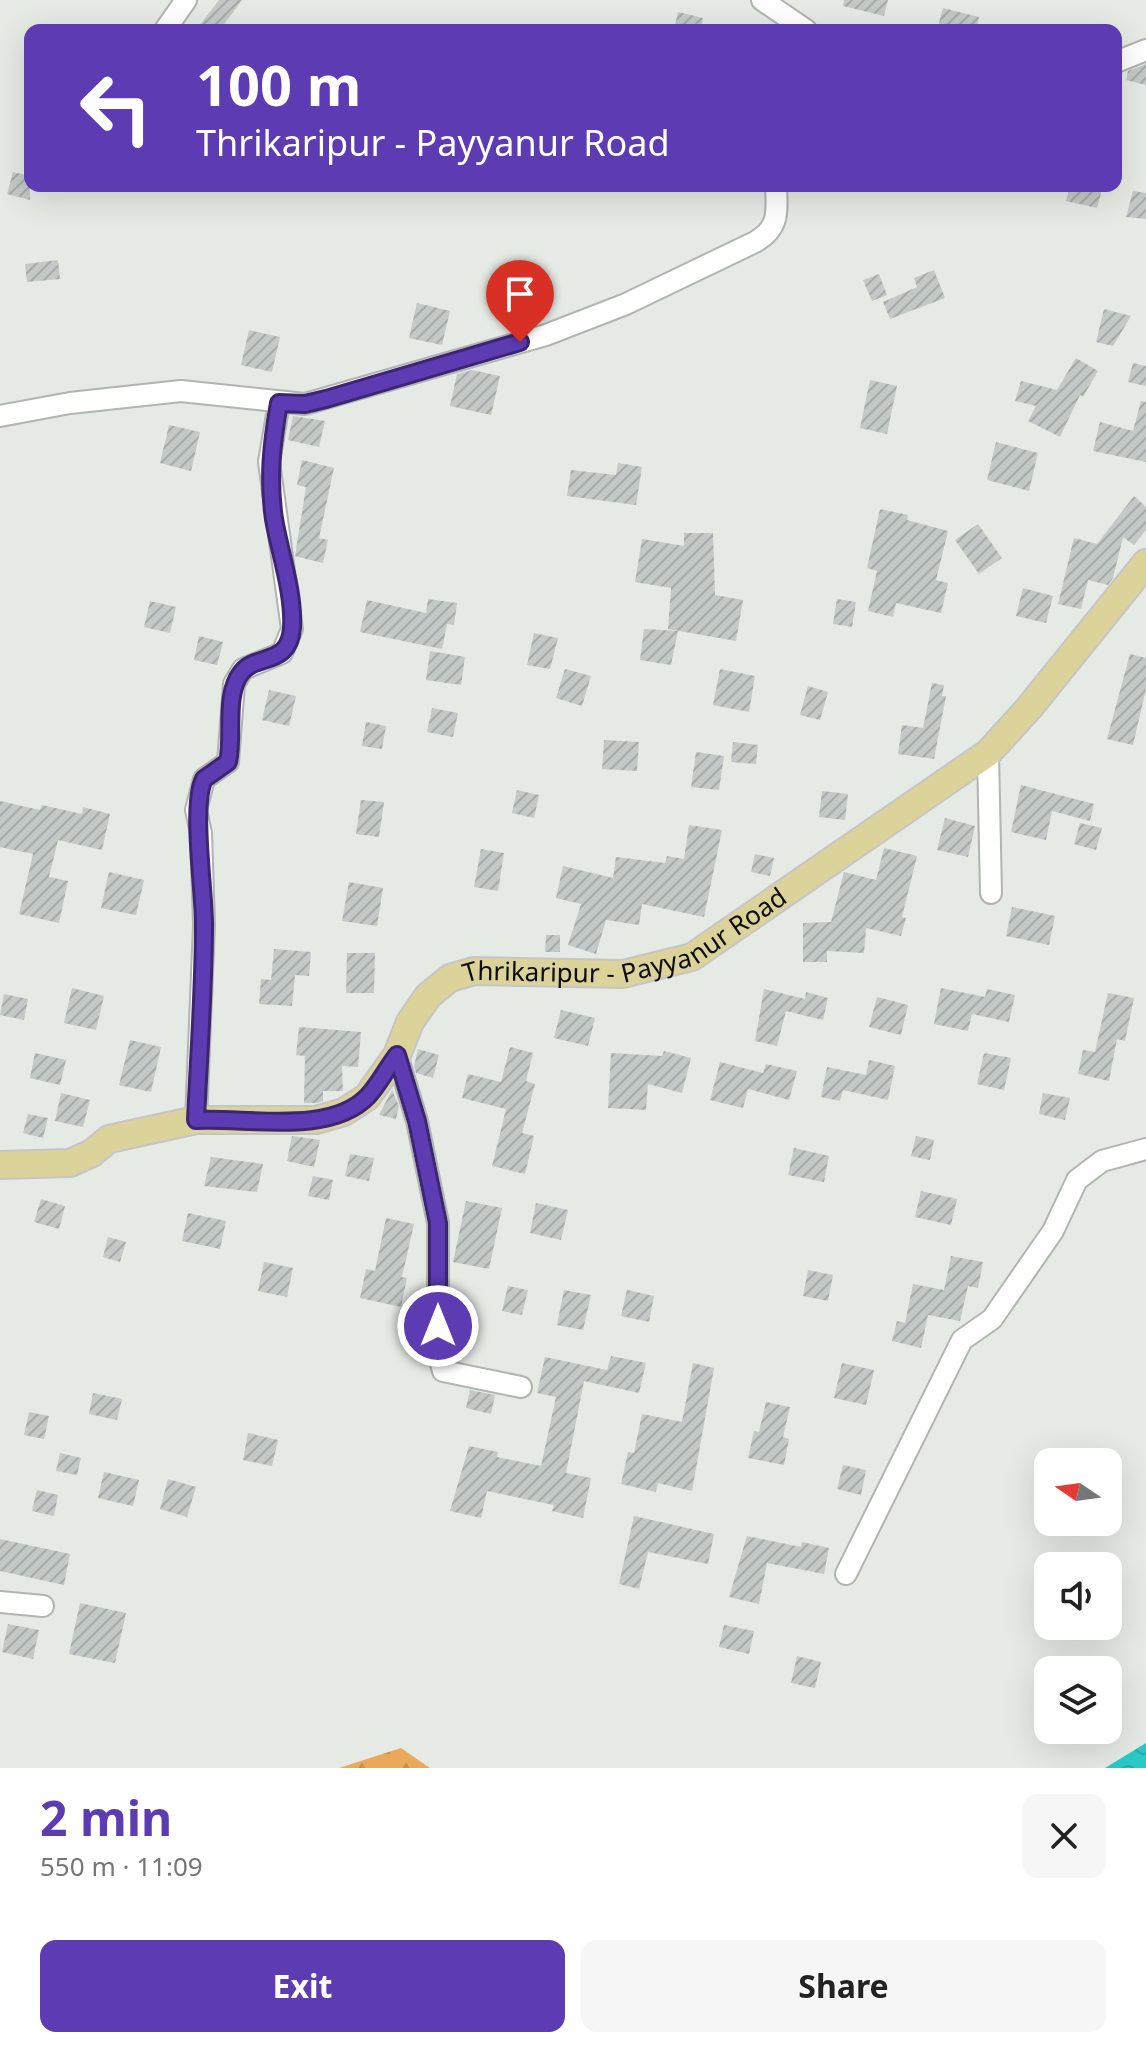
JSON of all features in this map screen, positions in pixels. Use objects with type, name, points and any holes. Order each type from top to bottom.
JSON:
[{"type":"main road","name":"Thrikaripur - Payyanur Road","points":[[0,1165],[70,1163],[92,1153],[109,1139],[196,1120],[316,1120],[344,1112],[367,1097],[397,1055],[410,1022],[428,996],[450,978],[474,971],[623,974],[692,957],[988,753],[1029,708],[1146,563]]},
{"type":"street","points":[[169,24],[186,0]]},
{"type":"street","points":[[762,0],[797,24]]},
{"type":"street","points":[[1122,60],[1146,50]]},
{"type":"street","points":[[0,416],[70,403],[181,391],[305,404],[405,378],[546,335],[626,304],[765,237],[778,219],[776,192]]},
{"type":"street","points":[[196,1120],[204,925],[201,833],[196,810],[199,790],[204,779],[228,762],[234,684],[243,669],[282,653],[292,629],[269,462],[279,403]]},
{"type":"street","points":[[988,753],[991,893]]},
{"type":"street","points":[[397,1055],[417,1121],[438,1223],[438,1352],[443,1371],[521,1387]]},
{"type":"street","points":[[846,1574],[962,1340],[992,1319],[1053,1231],[1077,1180],[1102,1161],[1146,1149]]},
{"type":"street","points":[[0,1602],[43,1606]]},
{"type":"green space","points":[[401,1748],[430,1768],[339,1768]]},
{"type":"water","points":[[1146,1743],[1146,1768],[1105,1768]]},
{"type":"building","points":[[219,0],[242,0],[224,24],[201,24]]},
{"type":"building","points":[[844,0],[888,0],[884,16],[843,6]]},
{"type":"building","points":[[943,8],[979,17],[977,24],[939,24]]},
{"type":"building","points":[[678,12],[703,18],[702,24],[675,24]]},
{"type":"building","points":[[1146,64],[1146,85],[1126,80],[1128,71]]},
{"type":"building","points":[[13,172],[24,175],[24,192],[30,192],[30,200],[7,194]]},
{"type":"building","points":[[1133,191],[1146,193],[1146,219],[1126,217]]},
{"type":"building","points":[[1068,192],[1101,192],[1097,208],[1066,201]]},
{"type":"building","points":[[58,260],[60,279],[27,282],[25,264]]},
{"type":"building","points":[[934,270],[945,298],[890,319],[883,302],[917,287],[914,278]]},
{"type":"building","points":[[879,274],[887,295],[872,301],[863,280]]},
{"type":"building","points":[[417,303],[450,311],[442,345],[409,338]]},
{"type":"building","points":[[1104,309],[1131,316],[1113,346],[1096,342]]},
{"type":"building","points":[[249,330],[280,337],[272,372],[241,365]]},
{"type":"building","points":[[1076,358],[1098,371],[1083,397],[1080,395],[1060,437],[1028,421],[1036,406],[1015,401],[1021,381],[1057,390]]},
{"type":"building","points":[[1133,363],[1146,366],[1146,386],[1128,382]]},
{"type":"building","points":[[472,370],[500,376],[491,415],[450,406],[457,374]]},
{"type":"building","points":[[870,380],[897,386],[887,434],[860,428]]},
{"type":"building","points":[[1141,401],[1146,402],[1146,462],[1093,451],[1100,422],[1133,431]]},
{"type":"building","points":[[293,416],[325,421],[319,447],[288,440]]},
{"type":"building","points":[[169,425],[200,432],[191,471],[160,463]]},
{"type":"building","points":[[996,442],[1038,453],[1029,491],[987,480]]},
{"type":"building","points":[[302,460],[334,468],[319,538],[328,540],[323,563],[295,556],[306,487],[297,485]]},
{"type":"building","points":[[618,463],[642,467],[636,505],[567,496],[571,470],[616,475]]},
{"type":"building","points":[[1134,496],[1146,507],[1146,530],[1134,545],[1123,537],[1113,578],[1108,585],[1088,580],[1081,609],[1058,604],[1074,538],[1097,544]]},
{"type":"building","points":[[880,509],[908,515],[907,520],[948,531],[936,580],[948,583],[941,613],[896,603],[893,617],[868,611],[877,571],[867,568]]},
{"type":"building","points":[[978,524],[1002,558],[979,574],[955,540]]},
{"type":"building","points":[[684,533],[713,533],[715,595],[743,600],[736,641],[668,629],[671,588],[635,582],[642,539],[684,546]]},
{"type":"building","points":[[1023,588],[1053,596],[1046,623],[1016,616]]},
{"type":"building","points":[[428,599],[457,603],[454,625],[447,624],[442,649],[360,632],[367,600],[426,613]]},
{"type":"building","points":[[837,599],[856,602],[852,627],[833,624]]},
{"type":"building","points":[[150,601],[176,607],[170,633],[144,627]]},
{"type":"building","points":[[644,629],[678,631],[671,665],[640,660]]},
{"type":"building","points":[[534,633],[558,638],[550,669],[527,665]]},
{"type":"building","points":[[199,636],[223,642],[217,665],[194,660]]},
{"type":"building","points":[[430,651],[465,657],[461,685],[426,680]]},
{"type":"building","points":[[1130,654],[1146,658],[1146,689],[1133,745],[1107,739]]},
{"type":"building","points":[[565,669],[591,676],[582,706],[556,698]]},
{"type":"building","points":[[720,669],[755,676],[749,712],[713,705]]},
{"type":"building","points":[[932,683],[944,685],[942,696],[946,696],[934,759],[898,754],[902,725],[923,728]]},
{"type":"building","points":[[808,686],[828,692],[820,720],[800,715]]},
{"type":"building","points":[[269,690],[296,696],[289,726],[262,720]]},
{"type":"building","points":[[432,708],[458,713],[453,737],[427,732]]},
{"type":"building","points":[[366,722],[386,726],[382,749],[362,746]]},
{"type":"building","points":[[604,740],[639,742],[637,771],[602,769]]},
{"type":"building","points":[[733,742],[758,745],[756,764],[731,762]]},
{"type":"building","points":[[696,752],[724,756],[719,790],[691,787]]},
{"type":"building","points":[[1021,785],[1094,804],[1090,821],[1052,811],[1046,840],[1011,832]]},
{"type":"building","points":[[517,790],[539,795],[534,818],[512,813]]},
{"type":"building","points":[[822,791],[848,794],[845,820],[819,817]]},
{"type":"building","points":[[361,800],[384,802],[379,837],[356,834]]},
{"type":"building","points":[[0,801],[40,810],[42,805],[82,814],[83,807],[110,814],[102,850],[58,840],[49,877],[68,881],[59,923],[19,914],[33,854],[0,847]]},
{"type":"building","points":[[945,818],[975,826],[968,857],[937,850]]},
{"type":"building","points":[[1080,823],[1102,828],[1096,850],[1074,844]]},
{"type":"building","points":[[689,825],[722,830],[704,917],[642,904],[639,925],[606,920],[596,954],[568,945],[581,904],[556,898],[563,866],[613,878],[616,857],[665,863],[667,856],[684,859]]},
{"type":"building","points":[[884,848],[917,856],[902,917],[906,918],[901,936],[866,928],[864,953],[827,951],[827,962],[803,962],[803,923],[831,922],[844,872],[876,880]]},
{"type":"building","points":[[481,849],[504,853],[498,891],[474,887]]},
{"type":"building","points":[[755,854],[774,858],[770,876],[751,872]]},
{"type":"building","points":[[109,872],[144,880],[136,915],[101,908]]},
{"type":"building","points":[[349,882],[383,888],[377,926],[342,921]]},
{"type":"building","points":[[1012,907],[1055,916],[1049,945],[1006,936]]},
{"type":"building","points":[[546,935],[560,935],[560,952],[545,952]]},
{"type":"building","points":[[274,949],[311,952],[309,976],[295,975],[292,1006],[259,1004],[261,979],[271,980]]},
{"type":"building","points":[[347,953],[375,953],[374,993],[346,993]]},
{"type":"building","points":[[72,988],[104,996],[96,1030],[64,1023]]},
{"type":"building","points":[[941,988],[985,997],[987,989],[1015,995],[1009,1022],[972,1014],[968,1031],[934,1024]]},
{"type":"building","points":[[764,989],[805,999],[806,992],[828,998],[823,1020],[786,1011],[777,1046],[755,1041]]},
{"type":"building","points":[[1108,993],[1134,998],[1125,1041],[1117,1039],[1109,1081],[1078,1074],[1083,1050],[1095,1052]]},
{"type":"building","points":[[4,994],[28,999],[24,1020],[0,1015]]},
{"type":"building","points":[[877,997],[908,1005],[901,1035],[869,1027]]},
{"type":"building","points":[[561,1010],[595,1018],[588,1046],[554,1038]]},
{"type":"building","points":[[299,1027],[361,1032],[358,1067],[342,1066],[343,1091],[323,1091],[323,1101],[317,1103],[304,1103],[305,1056],[296,1055]]},
{"type":"building","points":[[130,1040],[161,1047],[151,1092],[119,1085]]},
{"type":"building","points":[[510,1047],[533,1053],[526,1081],[535,1084],[522,1133],[534,1136],[525,1174],[492,1166],[506,1109],[462,1098],[468,1074],[501,1082]]},
{"type":"building","points":[[418,1049],[439,1055],[433,1078],[416,1073],[414,1066]]},
{"type":"building","points":[[664,1051],[691,1058],[682,1093],[648,1084],[646,1110],[608,1108],[611,1053],[662,1056]]},
{"type":"building","points":[[35,1053],[66,1060],[60,1085],[30,1078]]},
{"type":"building","points":[[984,1053],[1011,1058],[1004,1090],[977,1084]]},
{"type":"building","points":[[869,1060],[895,1066],[888,1100],[843,1090],[840,1101],[821,1097],[827,1067],[866,1075]]},
{"type":"building","points":[[720,1062],[763,1073],[766,1064],[797,1071],[789,1100],[748,1089],[743,1108],[710,1100]]},
{"type":"building","points":[[392,1090],[399,1106],[396,1119],[379,1115]]},
{"type":"building","points":[[61,1093],[90,1100],[83,1127],[55,1121]]},
{"type":"building","points":[[1043,1093],[1070,1098],[1065,1120],[1039,1114]]},
{"type":"building","points":[[28,1114],[48,1118],[43,1138],[23,1133]]},
{"type":"building","points":[[292,1136],[320,1140],[314,1167],[287,1161]]},
{"type":"building","points":[[916,1136],[934,1140],[930,1160],[911,1156]]},
{"type":"building","points":[[794,1148],[829,1156],[824,1182],[788,1175]]},
{"type":"building","points":[[350,1154],[374,1158],[369,1181],[345,1176]]},
{"type":"building","points":[[211,1157],[263,1164],[257,1192],[204,1186]]},
{"type":"building","points":[[313,1176],[333,1180],[329,1200],[308,1196]]},
{"type":"building","points":[[921,1191],[957,1199],[951,1225],[915,1217]]},
{"type":"building","points":[[41,1199],[65,1206],[59,1229],[34,1222]]},
{"type":"building","points":[[466,1201],[502,1208],[489,1269],[453,1262]]},
{"type":"building","points":[[536,1203],[568,1210],[561,1240],[530,1233]]},
{"type":"building","points":[[188,1213],[226,1221],[220,1249],[182,1241]]},
{"type":"building","points":[[386,1218],[414,1224],[402,1277],[407,1278],[401,1307],[360,1298],[366,1269],[375,1271]]},
{"type":"building","points":[[108,1237],[126,1242],[120,1262],[103,1257]]},
{"type":"building","points":[[951,1256],[983,1262],[978,1288],[968,1286],[960,1321],[928,1315],[921,1348],[892,1341],[897,1321],[905,1323],[913,1284],[944,1290]]},
{"type":"building","points":[[264,1262],[293,1268],[287,1297],[258,1291]]},
{"type":"building","points":[[808,1270],[833,1275],[828,1301],[803,1296]]},
{"type":"building","points":[[508,1286],[528,1290],[522,1315],[502,1311]]},
{"type":"building","points":[[564,1290],[591,1295],[583,1330],[557,1325]]},
{"type":"building","points":[[627,1290],[654,1296],[649,1322],[621,1316]]},
{"type":"building","points":[[611,1356],[646,1363],[639,1393],[584,1381],[566,1473],[591,1478],[583,1518],[552,1511],[554,1505],[487,1491],[481,1518],[450,1511],[469,1446],[498,1452],[497,1457],[541,1466],[556,1397],[537,1393],[545,1357],[607,1370]]},
{"type":"building","points":[[693,1363],[714,1368],[692,1491],[658,1483],[656,1492],[621,1484],[628,1452],[634,1453],[642,1414],[682,1422]]},
{"type":"building","points":[[842,1363],[874,1370],[866,1405],[834,1398]]},
{"type":"building","points":[[470,1390],[495,1395],[491,1414],[466,1408]]},
{"type":"building","points":[[93,1393],[122,1399],[117,1420],[89,1414]]},
{"type":"building","points":[[766,1402],[790,1407],[783,1437],[789,1439],[784,1465],[748,1458],[754,1431],[759,1432]]},
{"type":"building","points":[[29,1412],[49,1416],[44,1439],[24,1435]]},
{"type":"building","points":[[248,1433],[278,1440],[272,1466],[243,1460]]},
{"type":"building","points":[[60,1453],[81,1458],[77,1475],[56,1471]]},
{"type":"building","points":[[843,1465],[866,1470],[861,1495],[837,1489]]},
{"type":"building","points":[[104,1472],[139,1480],[133,1506],[98,1498]]},
{"type":"building","points":[[168,1479],[196,1487],[187,1517],[160,1509]]},
{"type":"building","points":[[37,1490],[58,1495],[54,1516],[32,1511]]},
{"type":"building","points":[[634,1516],[714,1534],[708,1564],[648,1552],[639,1589],[619,1584]]},
{"type":"building","points":[[747,1536],[801,1547],[802,1542],[829,1548],[824,1574],[767,1563],[759,1604],[729,1597]]},
{"type":"building","points":[[0,1539],[70,1554],[64,1585],[0,1571]]},
{"type":"building","points":[[80,1603],[126,1613],[115,1663],[69,1654]]},
{"type":"building","points":[[8,1624],[39,1630],[33,1659],[2,1652]]},
{"type":"building","points":[[724,1625],[754,1631],[749,1654],[719,1647]]},
{"type":"building","points":[[797,1656],[821,1662],[815,1688],[791,1683]]},
{"type":"route","points":[[438,1326],[438,1223],[417,1121],[397,1055],[367,1097],[344,1112],[316,1120],[196,1120],[204,925],[201,833],[196,810],[204,779],[228,762],[234,684],[243,669],[282,653],[292,629],[274,518],[269,462],[279,403],[305,404],[326,399],[520,342]]}]
